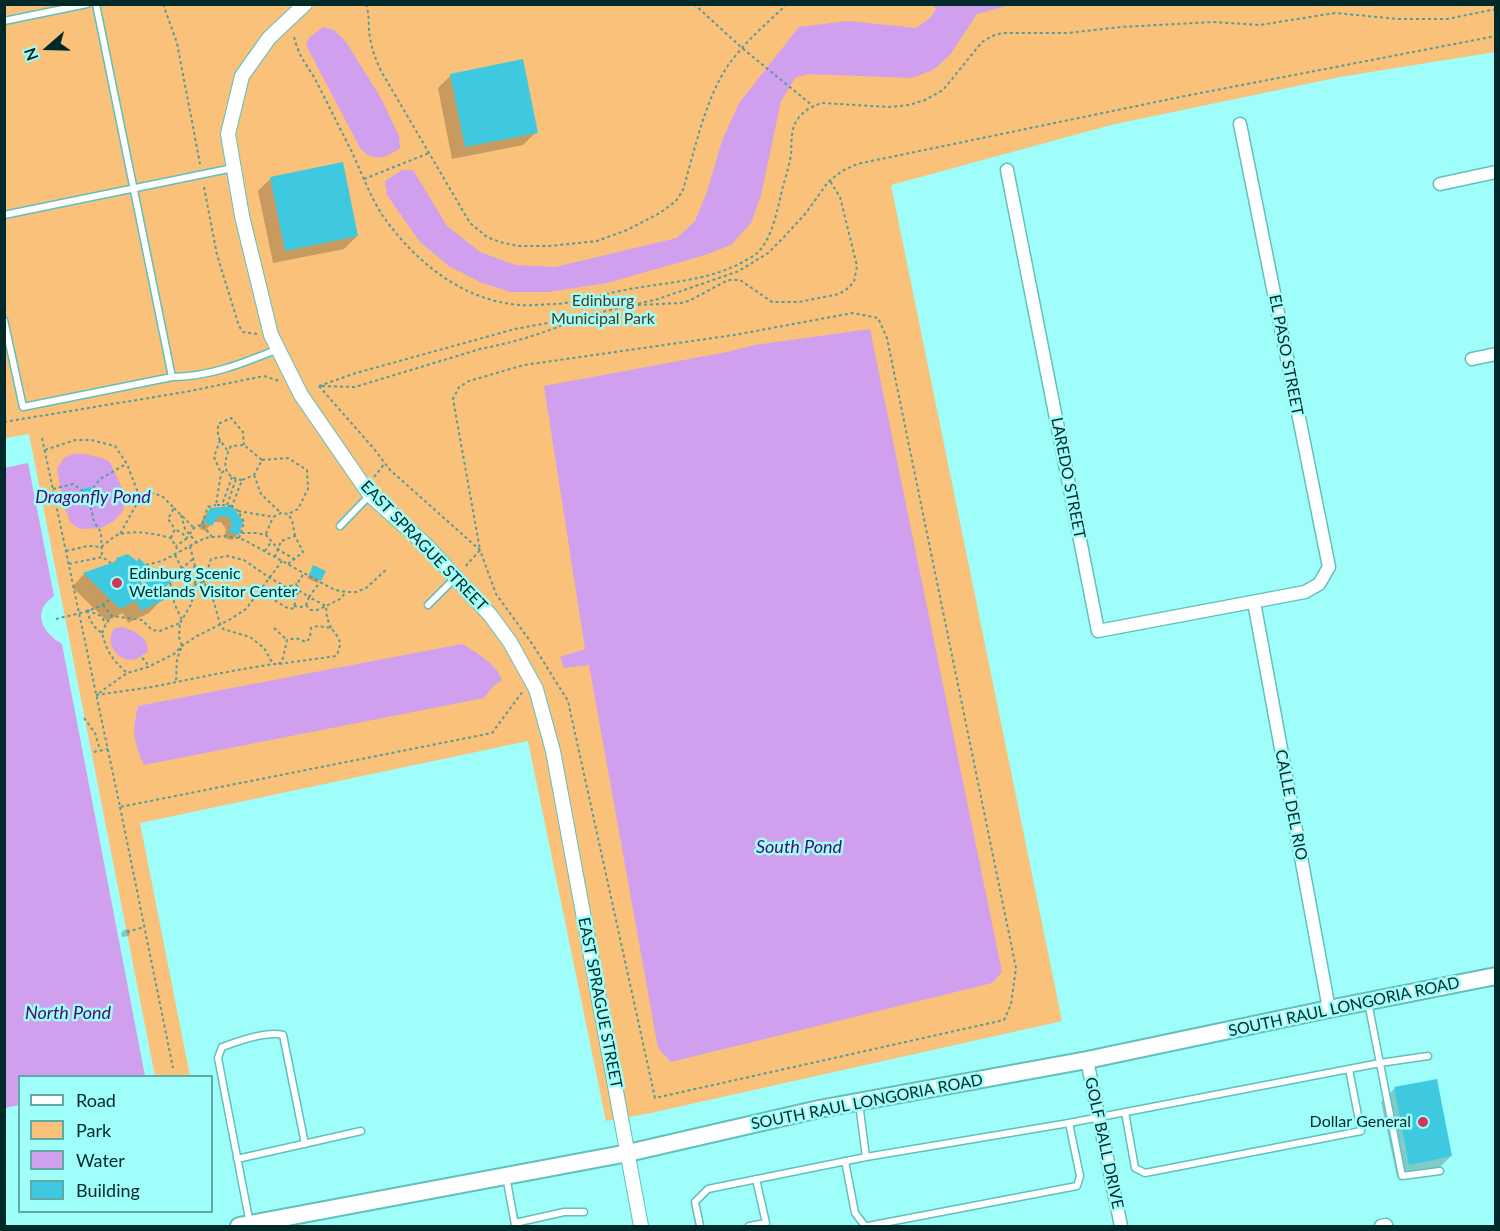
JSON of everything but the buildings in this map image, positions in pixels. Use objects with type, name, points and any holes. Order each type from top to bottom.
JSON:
[{"type":"main road","name":"SOUTH RAUL LONGORIA ROAD","points":[[245,1226],[628,1153],[819,1109],[1087,1060],[1496,976]]},
{"type":"street","name":"EAST SPRAGUE STREET","points":[[305,4],[269,38],[242,76],[228,134],[242,216],[271,334],[301,395],[370,495],[460,573],[510,642],[536,689],[553,751],[641,1227]]},
{"type":"street","name":"EL PASO STREET","points":[[1240,124],[1329,567],[1319,584],[1305,592],[1254,602]]},
{"type":"street","name":"LAREDO STREET","points":[[1007,170],[1098,631],[1254,602]]},
{"type":"street","points":[[1440,184],[1496,172]]},
{"type":"street","points":[[1472,359],[1496,354]]},
{"type":"street","name":"CALLE DEL RIO","points":[[1254,602],[1329,1009]]},
{"type":"street","name":"GOLF BALL DRIVE","points":[[1087,1060],[1121,1227]]},
{"type":"lane","points":[[4,21],[87,4]]},
{"type":"lane","points":[[96,4],[172,377]]},
{"type":"lane","points":[[4,215],[234,168]]},
{"type":"lane","points":[[4,320],[23,407],[172,377],[189,377],[216,371],[278,349]]},
{"type":"lane","points":[[340,526],[370,495]]},
{"type":"lane","points":[[428,605],[460,573]]},
{"type":"lane","points":[[1368,1001],[1402,1176],[1440,1171]]},
{"type":"lane","points":[[245,1226],[237,1159],[218,1058],[222,1047],[276,1033],[283,1035],[305,1144]]},
{"type":"lane","points":[[700,1227],[695,1202],[708,1189],[866,1157],[1125,1113],[1380,1063],[1428,1056]]},
{"type":"lane","points":[[1125,1113],[1135,1168],[1145,1173],[1361,1131],[1349,1069]]},
{"type":"lane","points":[[859,1102],[866,1157]]},
{"type":"lane","points":[[845,1161],[855,1213],[866,1227],[1077,1186],[1080,1176],[1069,1123]]},
{"type":"lane","points":[[237,1159],[361,1131]]},
{"type":"lane","points":[[506,1176],[515,1225],[564,1212],[584,1212]]},
{"type":"lane","points":[[748,1227],[766,1223],[756,1179]]},
{"type":"path","points":[[163,4],[177,43],[200,164]]},
{"type":"path","points":[[366,4],[369,13],[370,37],[381,71],[470,223],[487,237],[518,246],[549,246],[597,240],[627,230],[660,213],[676,201],[684,190],[712,95],[729,65],[742,48],[787,4]]},
{"type":"path","points":[[694,4],[752,57],[813,106]]},
{"type":"path","points":[[294,37],[300,57],[313,77],[384,219],[434,272],[456,285],[487,298],[519,305],[558,304],[635,288],[701,278],[730,268],[757,254],[773,225],[791,156],[792,129],[802,113],[822,103],[889,107],[909,105],[925,100],[943,90],[982,42],[992,36],[1002,33],[1068,33],[1121,27],[1213,22],[1260,25],[1335,12],[1398,19],[1447,19],[1496,9]]},
{"type":"path","points":[[319,386],[356,373],[515,329],[658,299],[739,271],[768,253],[806,213],[830,181],[842,171],[857,164],[1180,97],[1496,36]]},
{"type":"path","points":[[364,179],[429,153]]},
{"type":"path","points":[[633,305],[689,301],[728,280],[740,280],[772,302],[799,302],[839,294],[854,282],[856,266],[840,197],[830,181]]},
{"type":"path","points":[[204,187],[218,255],[239,326],[243,332],[257,334]]},
{"type":"path","points":[[319,386],[390,470],[480,550],[496,594],[533,645],[568,701],[655,1098],[1004,1020],[1011,1004],[1016,969],[887,339],[878,318],[853,313],[734,335],[524,365],[469,381],[459,387],[453,399],[480,550]]},
{"type":"path","points":[[319,386],[355,387],[555,329],[585,316]]},
{"type":"path","points":[[4,422],[185,392],[264,376],[282,381]]},
{"type":"path","points":[[228,452],[218,437],[218,424],[231,418],[243,432],[244,446]]},
{"type":"path","points":[[42,438],[173,1068]]},
{"type":"path","points":[[45,450],[75,440],[91,440],[116,446],[127,464],[140,498]]},
{"type":"path","points":[[216,505],[221,473],[214,457],[220,440]]},
{"type":"path","points":[[238,511],[273,517],[281,513],[288,514],[298,509],[308,489],[307,470],[288,458],[262,460],[244,446],[231,446],[224,459],[226,470],[236,480],[254,476],[262,460]]},
{"type":"path","points":[[374,477],[385,463]]},
{"type":"path","points":[[88,495],[100,479],[127,464]]},
{"type":"path","points":[[221,473],[226,470]]},
{"type":"path","points":[[254,476],[261,494],[281,513]]},
{"type":"path","points":[[222,505],[232,477]]},
{"type":"path","points":[[227,506],[236,480]]},
{"type":"path","points":[[232,506],[242,480]]},
{"type":"path","points":[[53,489],[73,484],[88,495],[94,522],[101,532],[102,556],[111,563]]},
{"type":"path","points":[[66,551],[88,546],[101,547],[120,534],[140,498],[148,492],[162,496],[194,528]]},
{"type":"path","points":[[176,546],[186,539],[194,528],[202,524],[208,507],[216,505],[232,506],[238,511],[244,522],[239,538]]},
{"type":"path","points":[[174,508],[168,519],[175,530],[183,534],[186,539]]},
{"type":"path","points":[[288,514],[303,552],[288,564]]},
{"type":"path","points":[[181,515],[185,529],[196,542]]},
{"type":"path","points":[[266,535],[273,517]]},
{"type":"path","points":[[202,524],[213,537]]},
{"type":"path","points":[[171,538],[175,530]]},
{"type":"path","points":[[241,533],[266,535],[279,550],[294,559]]},
{"type":"path","points":[[120,534],[154,534],[171,538],[179,552]]},
{"type":"path","points":[[146,565],[162,561],[205,538],[224,536],[239,538],[335,590],[356,592],[366,588],[387,569]]},
{"type":"path","points":[[275,557],[281,541],[295,536]]},
{"type":"path","points":[[265,551],[271,542]]},
{"type":"path","points":[[190,545],[195,566],[213,599],[220,624],[223,628],[250,637],[264,648],[273,664]]},
{"type":"path","points":[[460,573],[480,550]]},
{"type":"path","points":[[174,555],[192,589],[192,603],[181,621],[179,637],[182,646],[177,659],[176,682]]},
{"type":"path","points":[[69,564],[102,556]]},
{"type":"path","points":[[204,582],[211,559],[228,556],[244,560],[286,587],[297,584],[304,573]]},
{"type":"path","points":[[181,569],[193,559]]},
{"type":"path","points":[[96,694],[127,673],[148,667],[174,654],[197,636],[246,609],[282,561]]},
{"type":"path","points":[[186,577],[195,566]]},
{"type":"path","points":[[192,589],[199,574]]},
{"type":"path","points":[[194,585],[204,582]]},
{"type":"path","points":[[306,605],[320,582]]},
{"type":"path","points":[[170,583],[181,621]]},
{"type":"path","points":[[297,584],[300,591],[326,606]]},
{"type":"path","points":[[280,605],[286,587]]},
{"type":"path","points":[[262,588],[280,605],[289,609],[306,605]]},
{"type":"path","points":[[294,606],[294,597],[300,591]]},
{"type":"path","points":[[306,605],[311,610],[317,610],[340,599],[346,592]]},
{"type":"path","points":[[284,597],[294,597]]},
{"type":"path","points":[[56,619],[103,605],[110,599]]},
{"type":"path","points":[[192,603],[197,605]]},
{"type":"path","points":[[103,605],[112,616],[142,620],[152,630],[160,631],[181,621]]},
{"type":"path","points":[[96,694],[152,687],[273,664],[336,656],[340,649],[340,639],[331,628],[326,606]]},
{"type":"path","points":[[87,610],[101,616],[106,624]]},
{"type":"path","points":[[87,610],[95,629],[102,633]]},
{"type":"path","points":[[112,616],[102,633],[105,647],[113,660],[127,673]]},
{"type":"path","points":[[287,640],[296,638],[306,642],[310,628],[318,626],[331,628]]},
{"type":"path","points":[[274,628],[287,640]]},
{"type":"path","points":[[279,664],[283,658],[287,640]]},
{"type":"path","points":[[142,658],[148,667]]},
{"type":"path","points":[[120,807],[492,733],[523,691]]},
{"type":"path","points":[[84,718],[95,733],[100,750]]},
{"type":"path","points":[[94,752],[108,749]]},
{"type":"path","points":[[127,932],[144,927]]},
{"type":"green space","name":"Edinburg Municipal Park","points":[[5,5],[1495,5],[1495,52],[1340,77],[1111,125],[891,185],[1062,1021],[651,1113],[606,1121],[528,741],[140,823],[190,1075],[155,1075],[29,434],[5,438]]},
{"type":"water","points":[[934,5],[1010,5],[977,14],[950,55],[933,70],[912,78],[808,74],[795,78],[781,101],[761,195],[751,223],[731,245],[705,255],[607,283],[548,292],[511,292],[482,283],[449,266],[420,242],[387,195],[385,181],[402,170],[413,170],[447,226],[480,252],[515,265],[555,267],[677,238],[695,221],[707,192],[722,141],[739,103],[799,27],[848,21],[916,28],[929,19],[936,10]]},
{"type":"water","points":[[323,27],[334,30],[346,42],[381,98],[399,136],[400,148],[390,154],[380,157],[370,156],[360,148],[306,45],[309,38]]},
{"type":"water","name":"South Pond","points":[[870,329],[1002,972],[992,983],[671,1062],[658,1048],[589,665],[564,668],[560,657],[585,649],[544,386],[755,345]]},
{"type":"water","name":"Dragonfly Pond","points":[[73,454],[85,454],[110,462],[125,495],[123,511],[115,520],[101,528],[80,529],[71,523],[64,506],[57,469],[64,458]]},
{"type":"water","name":"North Pond","points":[[28,463],[54,596],[43,609],[42,622],[49,634],[62,644],[145,1075],[18,1075],[18,1105],[5,1108],[4,468]]},
{"type":"water","points":[[123,627],[143,638],[148,651],[130,660],[116,653],[111,643],[112,633],[115,628]]},
{"type":"water","points":[[462,644],[486,660],[500,675],[502,681],[494,685],[484,698],[144,765],[138,749],[134,730],[138,706]]},
{"type":"place","name":"Edinburg Scenic Wetlands Visitor Center","points":[[117,583]]},
{"type":"place","name":"Dollar General","points":[[1423,1122]]}]
